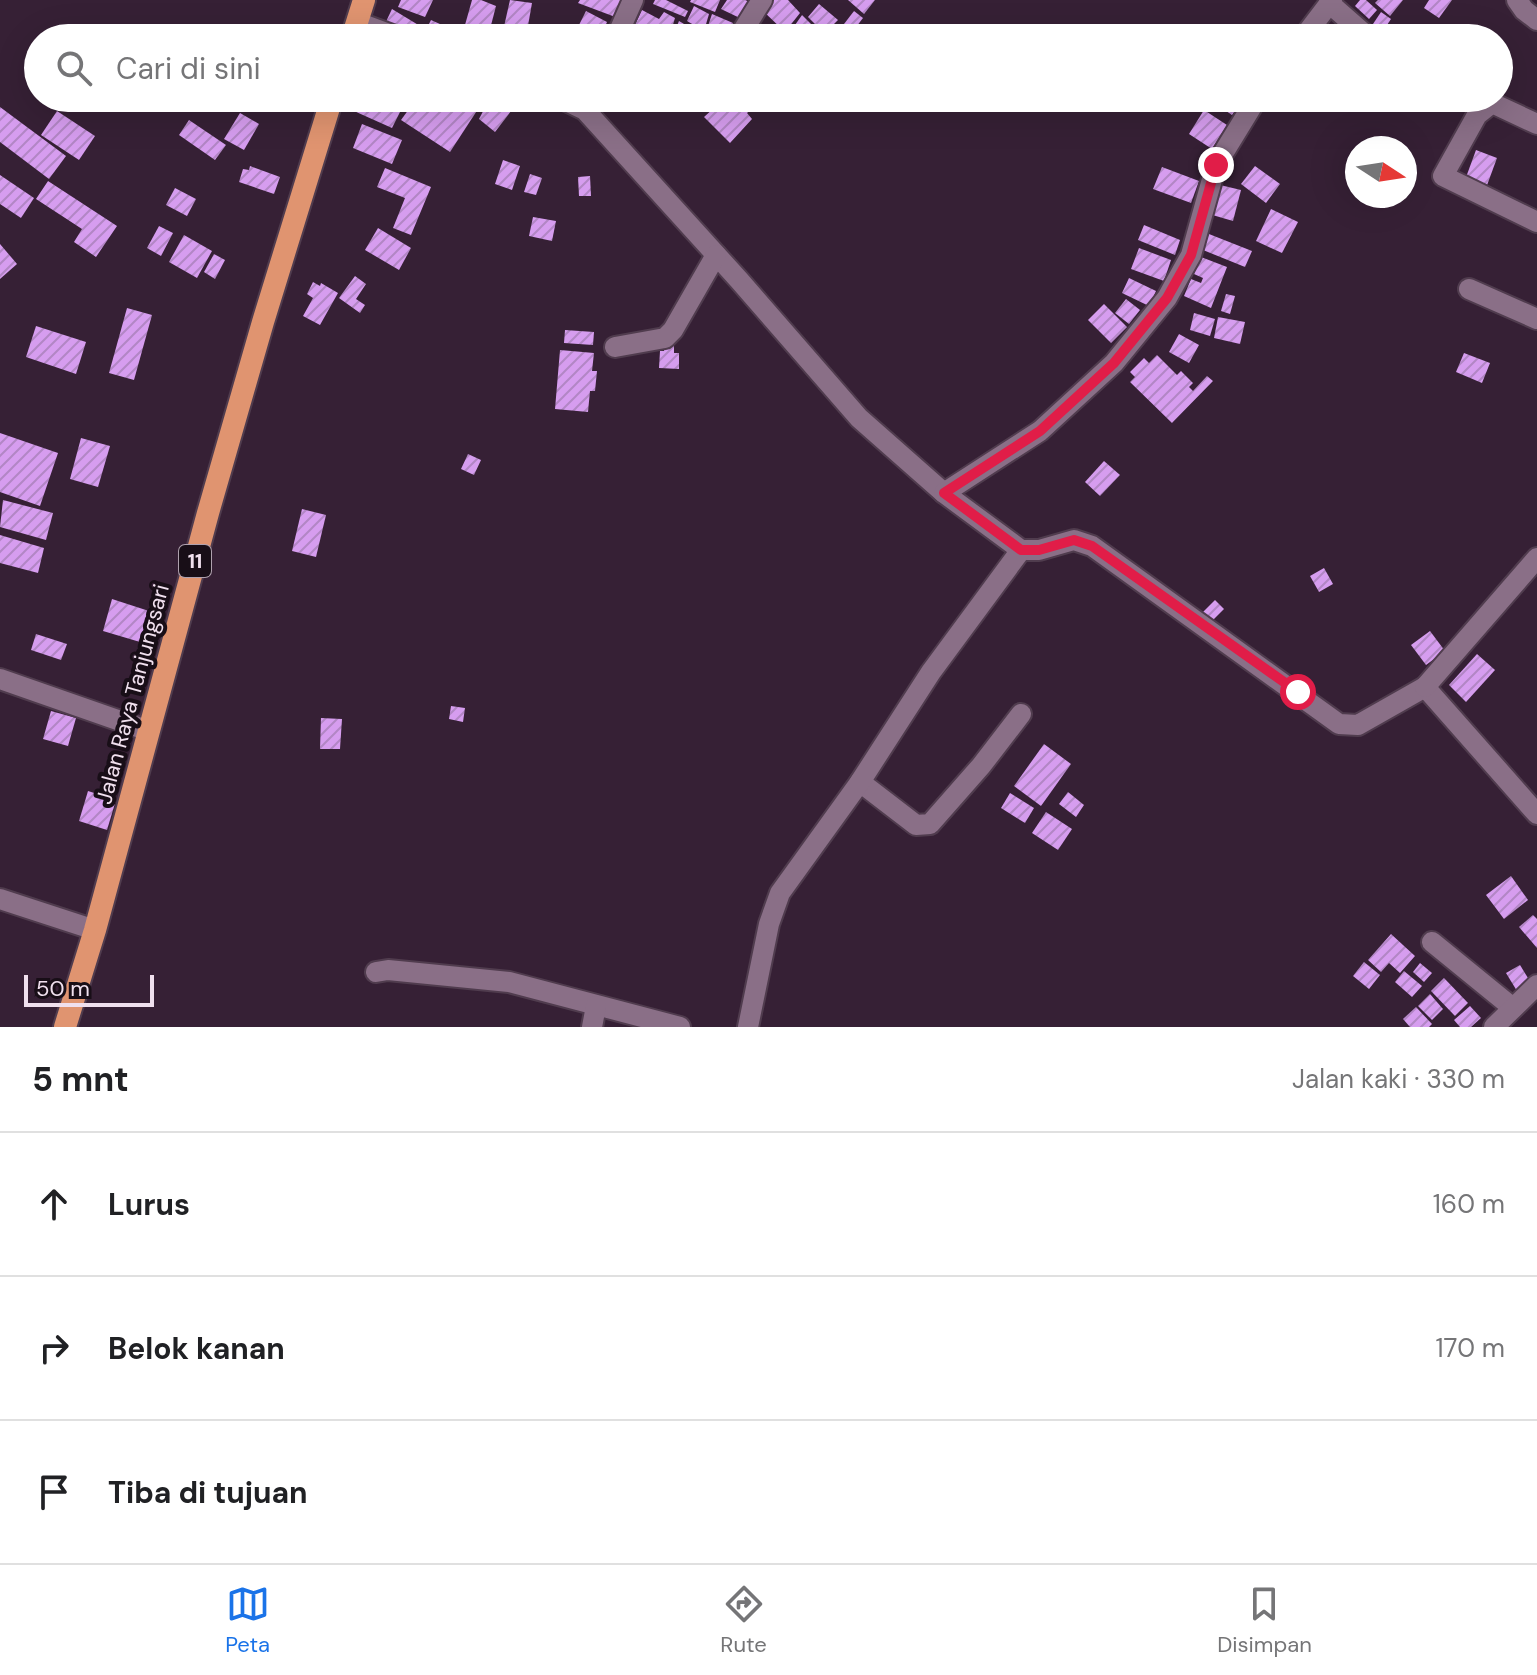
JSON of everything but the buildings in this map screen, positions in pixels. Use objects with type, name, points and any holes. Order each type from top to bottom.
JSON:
[{"type":"highway","points":[[356,24],[364,0]]},
{"type":"highway","name":"Jalan Raya Tanjungsari","points":[[65,1027],[95,930],[263,322],[328,112]]},
{"type":"street","points":[[622,24],[633,0]]},
{"type":"street","points":[[747,24],[762,0]]},
{"type":"street","points":[[1313,24],[1330,1],[1354,24]]},
{"type":"street","points":[[595,112],[859,418],[944,493],[1021,550],[1039,550],[1074,540],[1092,546],[1339,724],[1358,725],[1425,687],[1537,558]]},
{"type":"street","points":[[944,493],[1040,431],[1114,363],[1167,298],[1191,255],[1216,165],[1248,112]]},
{"type":"street","points":[[1481,112],[1443,176],[1537,222]]},
{"type":"street","points":[[1511,112],[1537,124]]},
{"type":"street","points":[[615,347],[665,338],[673,330],[716,255]]},
{"type":"street","points":[[1469,289],[1537,319]]},
{"type":"street","points":[[748,1027],[769,924],[780,893],[860,782],[931,672],[1021,550]]},
{"type":"street","points":[[0,679],[149,731]]},
{"type":"street","points":[[1425,687],[1537,814]]},
{"type":"street","points":[[860,782],[916,825],[930,824],[1021,714]]},
{"type":"street","points":[[0,899],[95,930]]},
{"type":"street","points":[[1432,942],[1513,1008]]},
{"type":"street","points":[[376,972],[388,970],[509,982],[594,1017],[680,1027]]},
{"type":"street","points":[[1494,1027],[1537,985]]},
{"type":"route","points":[[1216,165],[1191,255],[1167,298],[1114,363],[1040,431],[944,493],[1021,550],[1039,550],[1074,540],[1092,546],[1298,692]]}]
